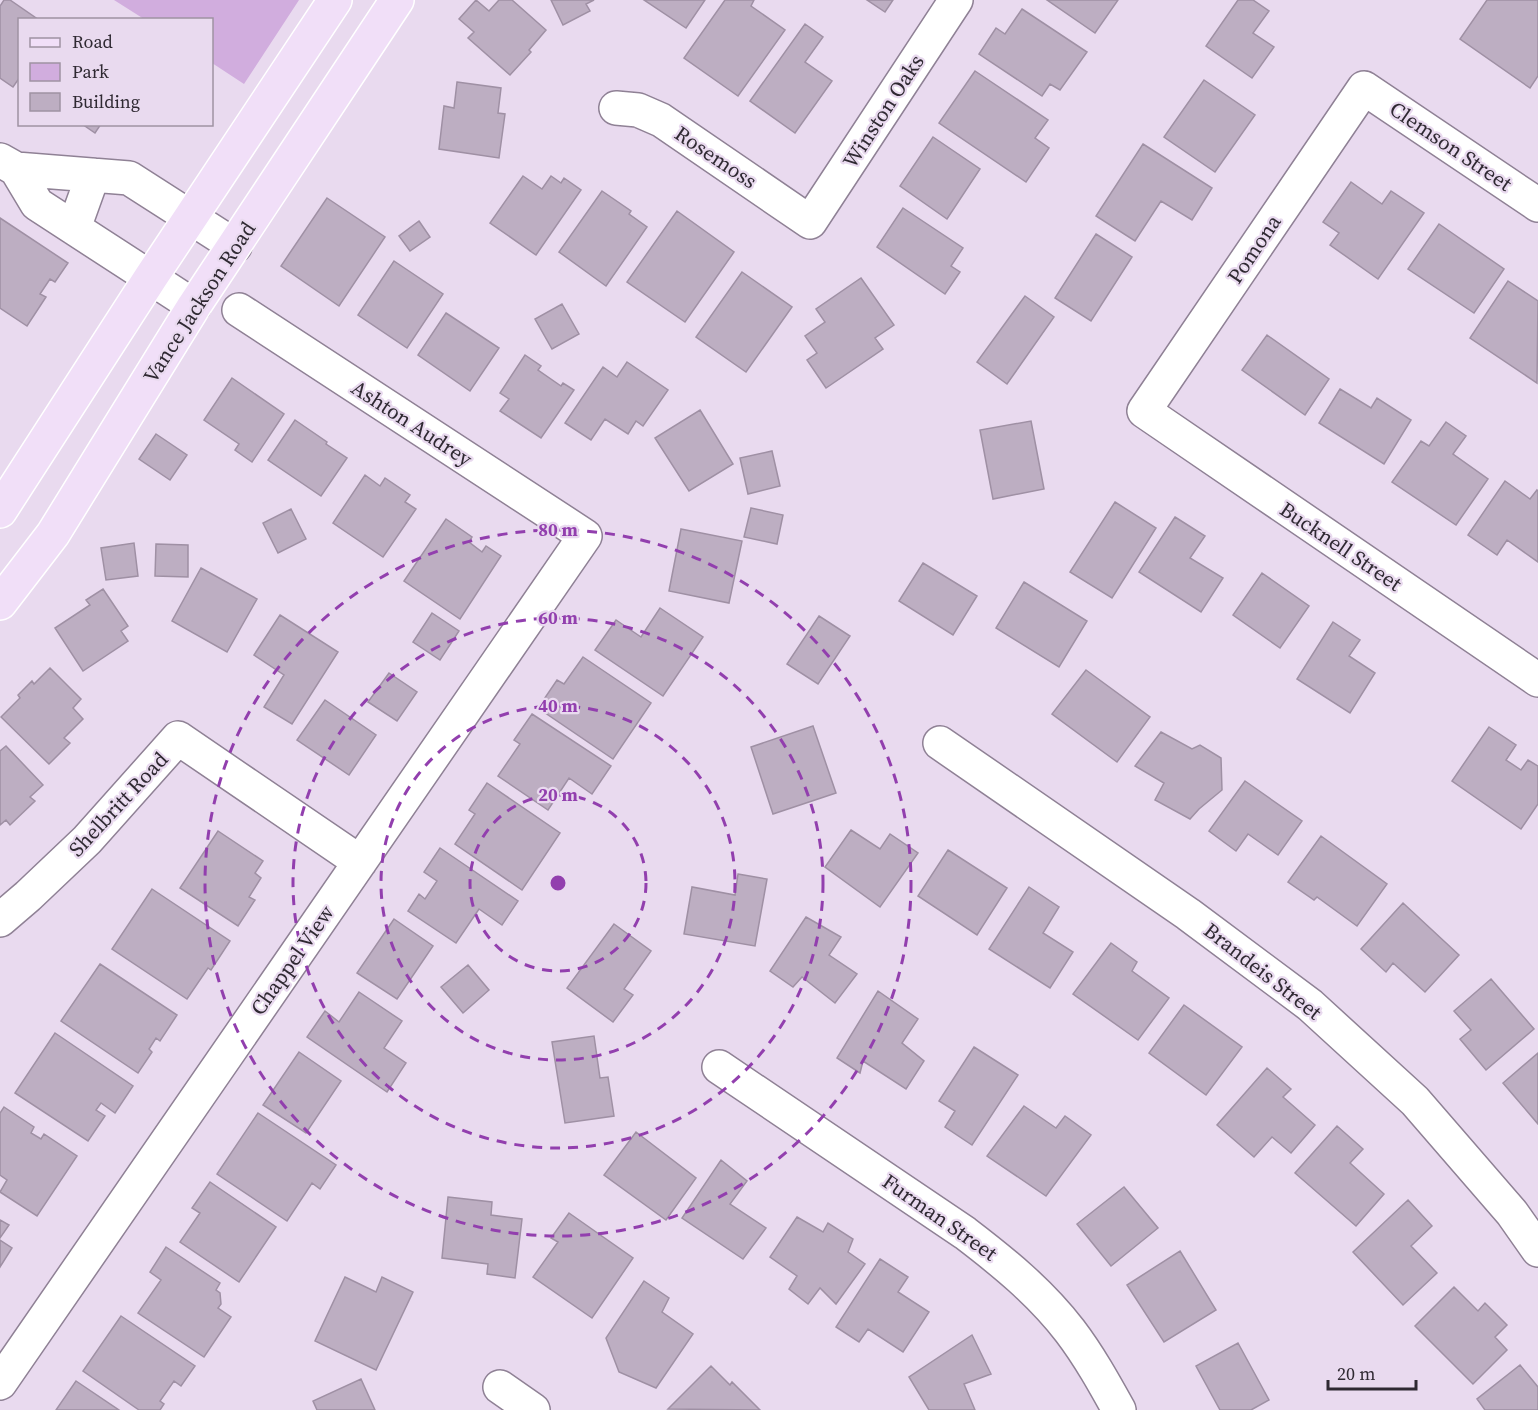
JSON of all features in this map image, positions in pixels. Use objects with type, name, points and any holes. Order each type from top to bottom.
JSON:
[{"type":"main road","points":[[0,511],[151,277],[335,0]]},
{"type":"main road","name":"Vance Jackson Road","points":[[0,603],[52,534],[194,306],[397,0]]},
{"type":"street","name":"Winston Oaks","points":[[810,222],[956,0]]},
{"type":"street","name":"Clemson Street","points":[[1364,88],[1538,205]]},
{"type":"street","name":"Pomona","points":[[1144,411],[1364,88]]},
{"type":"street","name":"Rosemoss","points":[[615,108],[638,110],[661,120],[810,222]]},
{"type":"street","points":[[8,164],[129,178],[235,246]]},
{"type":"street","points":[[8,164],[37,204],[194,306]]},
{"type":"street","points":[[74,228],[93,175]]},
{"type":"street","name":"Ashton Audrey","points":[[239,310],[585,536]]},
{"type":"street","name":"Bucknell Street","points":[[1144,411],[1538,680]]},
{"type":"street","name":"Chappel View","points":[[0,1383],[585,536]]},
{"type":"street","name":"Shelbritt Road","points":[[0,920],[87,840],[178,738],[360,862]]},
{"type":"street","name":"Brandeis Street","points":[[940,743],[1188,914],[1310,1005],[1415,1101],[1512,1213],[1538,1251]]},
{"type":"street","name":"Furman Street","points":[[719,1066],[965,1233],[1003,1262],[1038,1294],[1069,1330],[1097,1370],[1119,1410]]},
{"type":"street","points":[[500,1387],[533,1410]]},
{"type":"green space","points":[[114,0],[299,0],[244,84],[213,64],[213,18],[142,18]]},
{"type":"building","points":[[4,0],[10,0],[36,18],[18,18],[18,80],[13,87],[0,78],[0,6]]},
{"type":"building","points":[[476,0],[489,11],[499,0],[512,0],[546,30],[529,50],[531,52],[510,75],[468,38],[474,32],[459,19]]},
{"type":"building","points":[[551,0],[594,0],[586,4],[590,11],[563,25]]},
{"type":"building","points":[[644,0],[705,0],[686,28]]},
{"type":"building","points":[[725,0],[754,0],[751,6],[785,30],[738,96],[684,58]]},
{"type":"building","points":[[867,0],[893,0],[885,12]]},
{"type":"building","points":[[1047,0],[1118,0],[1095,33]]},
{"type":"building","points":[[1238,0],[1253,0],[1269,11],[1253,33],[1274,47],[1252,78],[1206,46]]},
{"type":"building","points":[[1487,0],[1538,0],[1538,76],[1530,88],[1460,39]]},
{"type":"building","points":[[1022,9],[1087,52],[1060,90],[1050,84],[1042,96],[979,54],[996,28],[1005,34]]},
{"type":"building","points":[[805,24],[823,37],[805,62],[832,81],[795,133],[750,101]]},
{"type":"building","points":[[975,71],[1048,120],[1035,138],[1049,148],[1026,182],[939,123]]},
{"type":"building","points":[[1204,80],[1255,115],[1215,172],[1164,137]]},
{"type":"building","points":[[457,82],[501,88],[498,113],[505,114],[499,158],[439,149],[444,106],[454,108]]},
{"type":"building","points":[[85,126],[100,126],[95,133]]},
{"type":"building","points":[[933,137],[980,169],[947,219],[900,186]]},
{"type":"building","points":[[1143,144],[1212,188],[1192,220],[1161,201],[1135,241],[1096,216]]},
{"type":"building","points":[[523,176],[542,189],[551,176],[561,183],[564,178],[581,190],[536,255],[490,223]]},
{"type":"building","points":[[1351,182],[1382,204],[1391,191],[1424,213],[1378,279],[1330,245],[1339,233],[1323,222]]},
{"type":"building","points":[[602,191],[631,211],[629,214],[647,227],[606,286],[559,252]]},
{"type":"building","points":[[327,198],[385,237],[339,306],[281,266]]},
{"type":"building","points":[[903,208],[963,248],[951,266],[960,272],[945,294],[877,247]]},
{"type":"building","points":[[677,211],[734,252],[685,322],[627,282]]},
{"type":"building","points":[[0,218],[68,263],[55,282],[50,279],[40,294],[46,297],[27,326],[0,308]]},
{"type":"building","points":[[419,221],[430,237],[410,251],[399,236]]},
{"type":"building","points":[[1439,224],[1504,269],[1474,313],[1408,269]]},
{"type":"building","points":[[1096,234],[1132,257],[1091,321],[1055,298]]},
{"type":"building","points":[[394,261],[443,294],[407,348],[358,315]]},
{"type":"building","points":[[742,272],[792,307],[746,372],[696,337]]},
{"type":"building","points":[[861,278],[894,325],[875,338],[883,349],[826,388],[807,360],[817,353],[805,336],[825,322],[816,309]]},
{"type":"building","points":[[1508,281],[1538,301],[1537,383],[1470,338]]},
{"type":"building","points":[[1025,296],[1054,317],[1007,384],[977,362]]},
{"type":"building","points":[[562,304],[579,334],[552,349],[535,319]]},
{"type":"building","points":[[446,313],[499,348],[470,391],[418,355]]},
{"type":"building","points":[[1267,335],[1329,379],[1305,415],[1242,370]]},
{"type":"building","points":[[525,355],[541,366],[538,370],[561,386],[563,383],[574,390],[541,438],[500,411],[509,399],[500,393]]},
{"type":"building","points":[[627,362],[668,390],[643,426],[636,421],[628,434],[605,419],[591,440],[565,423],[603,367],[617,377]]},
{"type":"building","points":[[232,378],[284,414],[252,462],[235,450],[239,444],[204,420]]},
{"type":"building","points":[[1340,389],[1371,408],[1377,398],[1411,420],[1384,464],[1319,423]]},
{"type":"building","points":[[700,410],[733,464],[689,491],[655,438]]},
{"type":"building","points":[[295,420],[347,458],[321,496],[268,460]]},
{"type":"building","points":[[1031,421],[1044,489],[993,499],[980,430]]},
{"type":"building","points":[[1446,422],[1466,436],[1453,454],[1488,479],[1456,525],[1392,482],[1421,441],[1429,446]]},
{"type":"building","points":[[156,434],[187,455],[170,480],[139,459]]},
{"type":"building","points":[[772,451],[780,486],[748,494],[740,458]]},
{"type":"building","points":[[365,475],[380,486],[385,478],[410,495],[405,502],[416,509],[383,557],[333,523]]},
{"type":"building","points":[[1505,481],[1530,499],[1538,491],[1538,562],[1507,540],[1497,555],[1468,535]]},
{"type":"building","points":[[1115,502],[1156,528],[1112,598],[1070,572]]},
{"type":"building","points":[[751,508],[783,515],[777,544],[744,537]]},
{"type":"building","points":[[291,509],[306,539],[278,553],[263,523]]},
{"type":"building","points":[[1175,517],[1205,536],[1190,558],[1223,578],[1201,612],[1139,572]]},
{"type":"building","points":[[446,519],[472,537],[469,542],[482,552],[486,546],[501,556],[460,619],[404,581]]},
{"type":"building","points":[[681,529],[742,541],[729,603],[669,591]]},
{"type":"building","points":[[134,543],[138,576],[106,580],[101,548]]},
{"type":"building","points":[[156,544],[188,545],[188,577],[155,576]]},
{"type":"building","points":[[923,563],[977,596],[953,635],[899,601]]},
{"type":"building","points":[[201,568],[257,599],[227,652],[172,621]]},
{"type":"building","points":[[1262,573],[1309,606],[1280,648],[1233,615]]},
{"type":"building","points":[[1024,582],[1087,621],[1059,667],[996,628]]},
{"type":"building","points":[[103,589],[128,626],[121,631],[128,641],[83,671],[55,628],[90,605],[86,600]]},
{"type":"building","points":[[660,608],[703,637],[663,696],[595,650],[616,620],[641,637]]},
{"type":"building","points":[[432,613],[459,631],[440,660],[413,642]]},
{"type":"building","points":[[280,615],[338,652],[292,724],[264,707],[284,675],[254,655]]},
{"type":"building","points":[[819,616],[850,636],[818,684],[787,664]]},
{"type":"building","points":[[1333,622],[1360,640],[1349,656],[1375,673],[1350,713],[1297,679]]},
{"type":"building","points":[[583,657],[651,703],[613,759],[538,708],[557,680],[564,684]]},
{"type":"building","points":[[50,668],[81,699],[73,708],[83,719],[64,738],[70,743],[49,764],[1,717],[20,698],[18,695],[32,681],[34,684]]},
{"type":"building","points":[[1086,670],[1150,717],[1117,762],[1052,714]]},
{"type":"building","points":[[389,673],[417,692],[397,721],[368,702]]},
{"type":"building","points":[[325,700],[376,735],[349,775],[297,740]]},
{"type":"building","points":[[532,714],[611,766],[592,794],[569,778],[548,810],[498,776],[520,744],[514,740]]},
{"type":"building","points":[[813,726],[836,793],[773,814],[751,747]]},
{"type":"building","points":[[1489,727],[1516,745],[1506,760],[1521,770],[1528,760],[1538,766],[1538,804],[1521,829],[1452,781]]},
{"type":"building","points":[[1161,732],[1192,749],[1200,745],[1221,758],[1222,790],[1190,819],[1155,800],[1164,783],[1135,766]]},
{"type":"building","points":[[6,746],[43,785],[30,797],[35,801],[10,825],[6,820],[0,825],[0,751]]},
{"type":"building","points":[[1245,781],[1302,821],[1278,855],[1248,834],[1236,851],[1209,831]]},
{"type":"building","points":[[487,783],[560,833],[522,890],[455,844],[475,814],[469,810]]},
{"type":"building","points":[[851,830],[880,849],[890,834],[918,853],[880,907],[825,867]]},
{"type":"building","points":[[218,831],[263,861],[255,873],[261,878],[249,897],[255,900],[238,926],[180,888]]},
{"type":"building","points":[[1321,836],[1387,884],[1357,926],[1317,897],[1314,900],[1288,882]]},
{"type":"building","points":[[440,848],[518,901],[502,925],[479,909],[456,943],[408,911],[419,894],[425,899],[437,881],[424,872]]},
{"type":"building","points":[[948,850],[1007,888],[977,935],[918,896]]},
{"type":"building","points":[[738,874],[767,879],[755,946],[684,934],[692,887],[735,895]]},
{"type":"building","points":[[1029,887],[1059,907],[1043,933],[1073,952],[1050,988],[989,949]]},
{"type":"building","points":[[152,889],[230,941],[211,970],[208,968],[187,999],[112,949]]},
{"type":"building","points":[[1403,903],[1459,955],[1425,992],[1393,963],[1386,972],[1361,949]]},
{"type":"building","points":[[806,917],[841,937],[829,955],[857,974],[835,1003],[802,977],[793,987],[770,971]]},
{"type":"building","points":[[394,919],[433,946],[397,999],[357,973]]},
{"type":"building","points":[[614,924],[651,951],[624,989],[633,995],[613,1022],[567,988]]},
{"type":"building","points":[[1111,943],[1137,962],[1132,971],[1169,998],[1138,1040],[1073,994]]},
{"type":"building","points":[[100,964],[177,1015],[160,1041],[156,1038],[149,1049],[152,1052],[138,1073],[61,1021]]},
{"type":"building","points":[[468,965],[489,990],[463,1013],[441,987]]},
{"type":"building","points":[[1491,979],[1534,1029],[1486,1070],[1460,1039],[1471,1030],[1454,1011]]},
{"type":"building","points":[[878,991],[918,1019],[902,1043],[924,1061],[906,1089],[863,1061],[860,1073],[837,1058]]},
{"type":"building","points":[[359,992],[402,1021],[384,1048],[406,1063],[387,1092],[307,1037],[325,1011],[339,1022]]},
{"type":"building","points":[[1184,1005],[1242,1047],[1206,1095],[1149,1053]]},
{"type":"building","points":[[55,1033],[133,1086],[115,1113],[101,1103],[96,1110],[105,1116],[88,1141],[15,1093]]},
{"type":"building","points":[[594,1036],[600,1078],[608,1077],[614,1116],[565,1123],[552,1042]]},
{"type":"building","points":[[974,1047],[1018,1075],[972,1145],[945,1127],[955,1111],[939,1101]]},
{"type":"building","points":[[299,1052],[341,1081],[306,1133],[263,1105]]},
{"type":"building","points":[[1538,1053],[1538,1124],[1503,1083]]},
{"type":"building","points":[[1267,1068],[1291,1089],[1283,1097],[1315,1125],[1291,1153],[1272,1137],[1254,1157],[1217,1125]]},
{"type":"building","points":[[1024,1106],[1056,1128],[1065,1116],[1091,1135],[1046,1196],[987,1156]]},
{"type":"building","points":[[4,1107],[34,1127],[31,1133],[41,1139],[44,1134],[77,1156],[37,1216],[0,1192],[7,1180],[0,1175],[0,1113]]},
{"type":"building","points":[[258,1113],[336,1165],[320,1189],[312,1183],[287,1221],[217,1174]]},
{"type":"building","points":[[1337,1126],[1363,1149],[1350,1163],[1384,1194],[1356,1226],[1295,1173]]},
{"type":"building","points":[[636,1132],[696,1178],[666,1220],[604,1175]]},
{"type":"building","points":[[721,1160],[747,1181],[730,1204],[766,1228],[743,1259],[682,1218]]},
{"type":"building","points":[[210,1182],[276,1227],[239,1282],[180,1242],[200,1213],[192,1208]]},
{"type":"building","points":[[1124,1187],[1158,1228],[1111,1266],[1077,1224]]},
{"type":"building","points":[[448,1197],[492,1202],[491,1215],[522,1219],[515,1278],[487,1274],[488,1264],[442,1258]]},
{"type":"building","points":[[1408,1200],[1432,1226],[1411,1246],[1437,1273],[1403,1305],[1353,1252]]},
{"type":"building","points":[[569,1213],[633,1258],[592,1318],[533,1277],[558,1242],[551,1238]]},
{"type":"building","points":[[797,1217],[823,1232],[828,1223],[853,1239],[848,1252],[865,1264],[836,1304],[820,1288],[808,1304],[789,1289],[797,1276],[770,1257]]},
{"type":"building","points":[[0,1220],[9,1225],[0,1238]]},
{"type":"building","points":[[0,1240],[12,1248],[0,1267]]},
{"type":"building","points":[[166,1247],[220,1283],[216,1290],[220,1293],[221,1304],[218,1308],[231,1317],[204,1357],[138,1313],[161,1280],[150,1272]]},
{"type":"building","points":[[1180,1251],[1216,1310],[1164,1342],[1127,1285]]},
{"type":"building","points":[[880,1259],[908,1277],[898,1292],[929,1312],[903,1352],[868,1329],[859,1342],[836,1327]]},
{"type":"building","points":[[345,1277],[376,1292],[382,1277],[413,1292],[376,1370],[315,1341]]},
{"type":"building","points":[[644,1281],[669,1298],[662,1312],[693,1334],[656,1388],[619,1372],[606,1338]]},
{"type":"building","points":[[1454,1287],[1478,1311],[1485,1303],[1507,1325],[1495,1337],[1507,1350],[1473,1384],[1415,1326]]},
{"type":"building","points":[[121,1316],[195,1366],[181,1386],[174,1381],[160,1401],[164,1404],[160,1410],[139,1410],[83,1371]]},
{"type":"building","points":[[972,1335],[991,1374],[964,1384],[975,1410],[929,1410],[909,1377]]},
{"type":"building","points":[[1238,1343],[1269,1400],[1251,1410],[1220,1410],[1196,1366]]},
{"type":"building","points":[[1520,1365],[1538,1387],[1538,1410],[1485,1410],[1477,1399]]},
{"type":"building","points":[[711,1366],[730,1385],[732,1382],[760,1410],[668,1409]]},
{"type":"building","points":[[361,1379],[375,1410],[317,1410],[313,1401]]},
{"type":"building","points":[[76,1381],[119,1410],[56,1410]]}]
